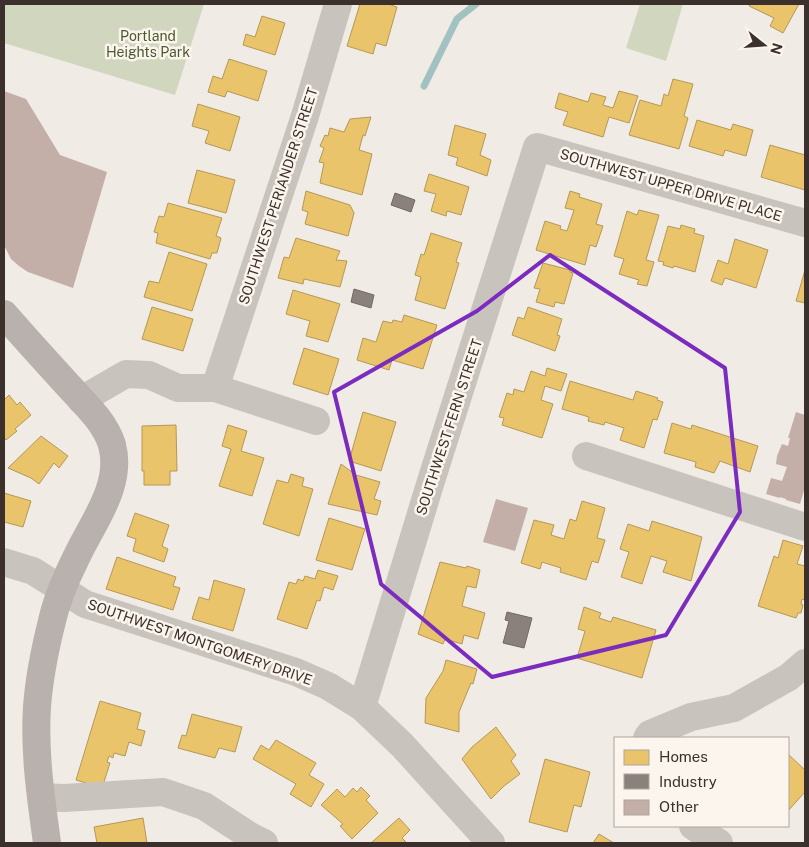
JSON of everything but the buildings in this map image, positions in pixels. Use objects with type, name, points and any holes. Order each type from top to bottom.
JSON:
[{"type":"main road","points":[[4,314],[106,430],[114,460],[110,490],[99,516],[76,556],[61,589],[52,619],[44,660],[37,707],[38,762],[48,843]]},
{"type":"street","name":"SOUTHWEST PERIANDER STREET","points":[[215,388],[305,116],[338,4]]},
{"type":"street","name":"SOUTHWEST UPPER DRIVE PLACE","points":[[537,147],[805,222]]},
{"type":"street","name":"SOUTHWEST FERN STREET","points":[[362,707],[431,481],[537,147]]},
{"type":"street","points":[[81,400],[126,374],[149,375],[178,388],[215,388],[316,421]]},
{"type":"street","points":[[586,456],[805,526]]},
{"type":"street","name":"SOUTHWEST MONTGOMERY DRIVE","points":[[4,562],[33,570],[85,604],[296,672],[328,686],[362,707],[402,745],[486,842]]},
{"type":"street","points":[[648,737],[650,734],[691,717],[734,708],[789,677],[805,663]]},
{"type":"street","points":[[41,797],[64,798],[163,792],[204,806],[264,843]]},
{"type":"street","points":[[695,827],[719,843]]},
{"type":"highlighted area","points":[[550,255],[725,368],[740,512],[666,635],[492,677],[381,584],[334,392],[477,311]]},
{"type":"green space","name":"Portland Heights Park","points":[[4,4],[204,4],[175,95],[4,43]]},
{"type":"green space","points":[[640,4],[683,4],[666,61],[626,48]]},
{"type":"waterway","points":[[424,86],[457,19],[476,4]]}]
